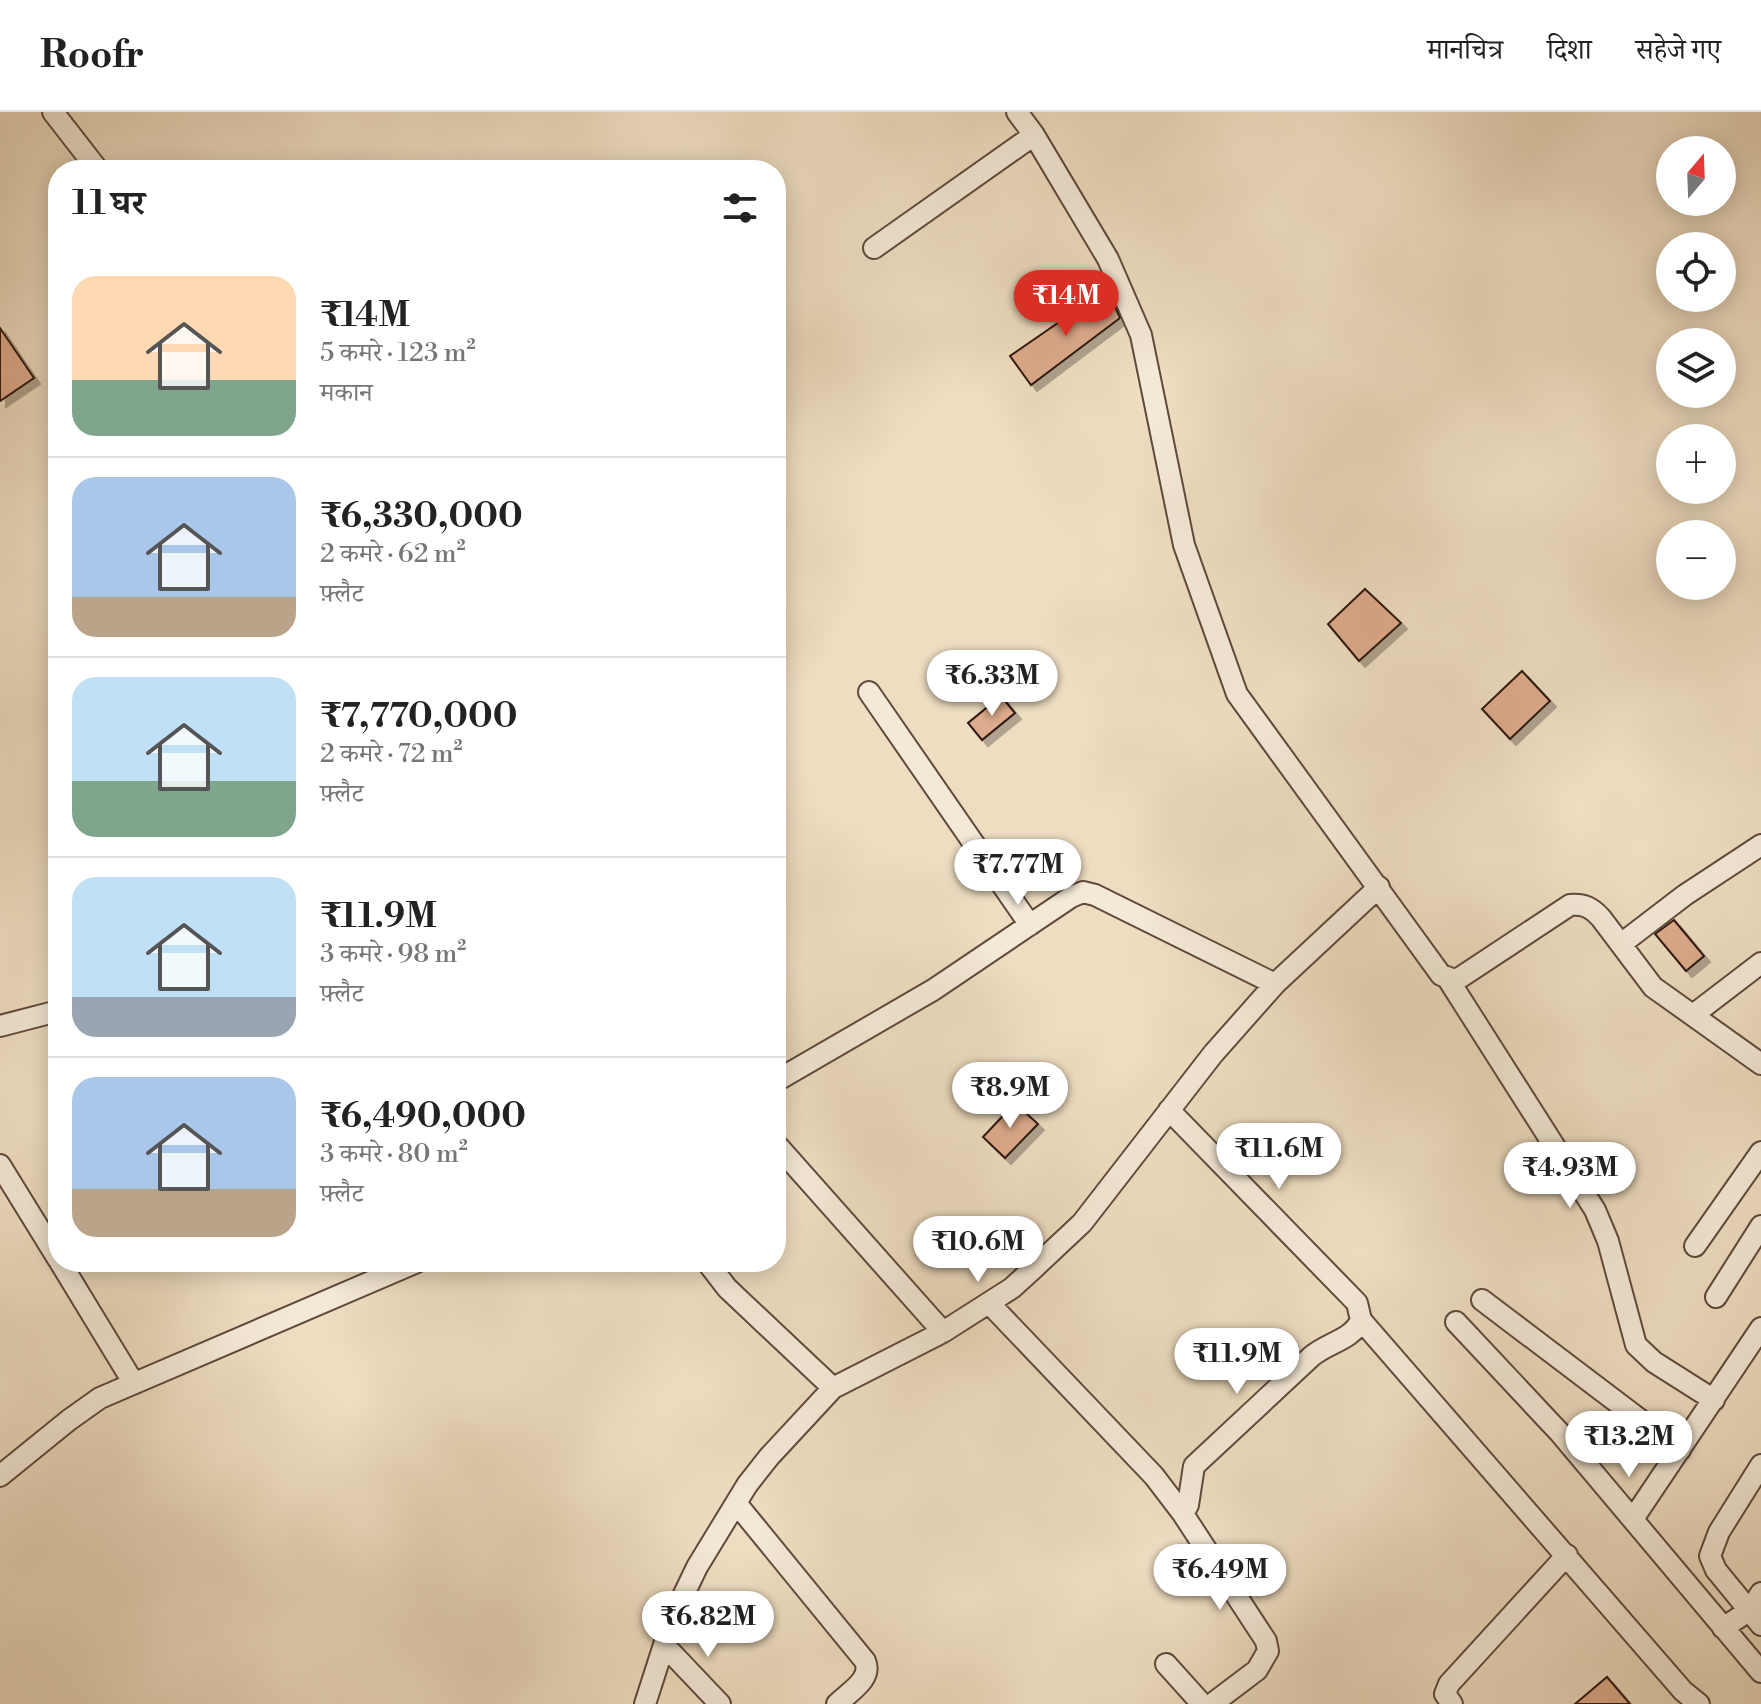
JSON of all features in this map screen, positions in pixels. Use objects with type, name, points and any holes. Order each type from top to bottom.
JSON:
[{"type":"street","points":[[53,112],[90,160]]},
{"type":"street","points":[[1017,112],[1108,259],[1141,335],[1184,545],[1237,694],[1441,975],[1455,980],[1461,977],[1570,905],[1582,904],[1592,908],[1653,987],[1761,1064]]},
{"type":"street","points":[[874,248],[1034,135]]},
{"type":"street","points":[[869,692],[1030,925]]},
{"type":"street","points":[[1621,944],[1685,895],[1761,845]]},
{"type":"street","points":[[645,1704],[673,1617],[697,1567],[736,1503],[769,1457],[833,1388],[943,1332],[1012,1288],[1082,1223],[1213,1054],[1275,984],[1379,887]]},
{"type":"street","points":[[786,1075],[933,990],[1083,892],[1095,895],[1275,984]]},
{"type":"street","points":[[1693,1015],[1761,963]]},
{"type":"street","points":[[1448,979],[1595,1210],[1608,1241],[1636,1345],[1654,1362],[1714,1400]]},
{"type":"street","points":[[0,1026],[48,1014]]},
{"type":"street","points":[[1169,1110],[1357,1303],[1361,1320],[1683,1691],[1699,1704]]},
{"type":"street","points":[[1695,1246],[1761,1152]]},
{"type":"street","points":[[786,1155],[943,1332]]},
{"type":"street","points":[[0,1165],[48,1243]]},
{"type":"street","points":[[1716,1297],[1761,1226]]},
{"type":"street","points":[[66,1272],[133,1382]]},
{"type":"street","points":[[0,1476],[100,1398],[393,1272]]},
{"type":"street","points":[[715,1272],[727,1288],[833,1388]]},
{"type":"street","points":[[1482,1300],[1680,1450]]},
{"type":"street","points":[[989,1303],[1154,1476],[1183,1514],[1266,1641],[1268,1651],[1257,1670],[1212,1704]]},
{"type":"street","points":[[1183,1514],[1188,1505],[1194,1466],[1312,1356],[1322,1348],[1350,1336],[1361,1320]]},
{"type":"street","points":[[1456,1322],[1560,1433],[1761,1672]]},
{"type":"street","points":[[1633,1519],[1761,1328]]},
{"type":"street","points":[[1723,1628],[1757,1609],[1716,1570],[1710,1556],[1719,1532],[1761,1465]]},
{"type":"street","points":[[736,1503],[865,1661],[868,1668],[866,1677],[837,1704]]},
{"type":"street","points":[[1452,1704],[1445,1694],[1449,1684],[1567,1555]]},
{"type":"street","points":[[664,1645],[720,1704]]},
{"type":"street","points":[[1166,1664],[1202,1704]]},
{"type":"building","points":[[1107,289],[1120,318],[1031,385],[1010,356]]},
{"type":"building","points":[[0,328],[34,378],[0,401]]},
{"type":"building","points":[[1365,589],[1401,623],[1359,661],[1328,624]]},
{"type":"building","points":[[1522,671],[1550,701],[1510,739],[1482,709]]},
{"type":"building","points":[[1001,696],[1015,713],[982,740],[968,723]]},
{"type":"building","points":[[1674,920],[1704,956],[1686,971],[1655,934]]},
{"type":"building","points":[[1015,1103],[1038,1124],[1005,1158],[983,1137]]},
{"type":"building","points":[[1607,1677],[1630,1704],[1575,1704]]}]
